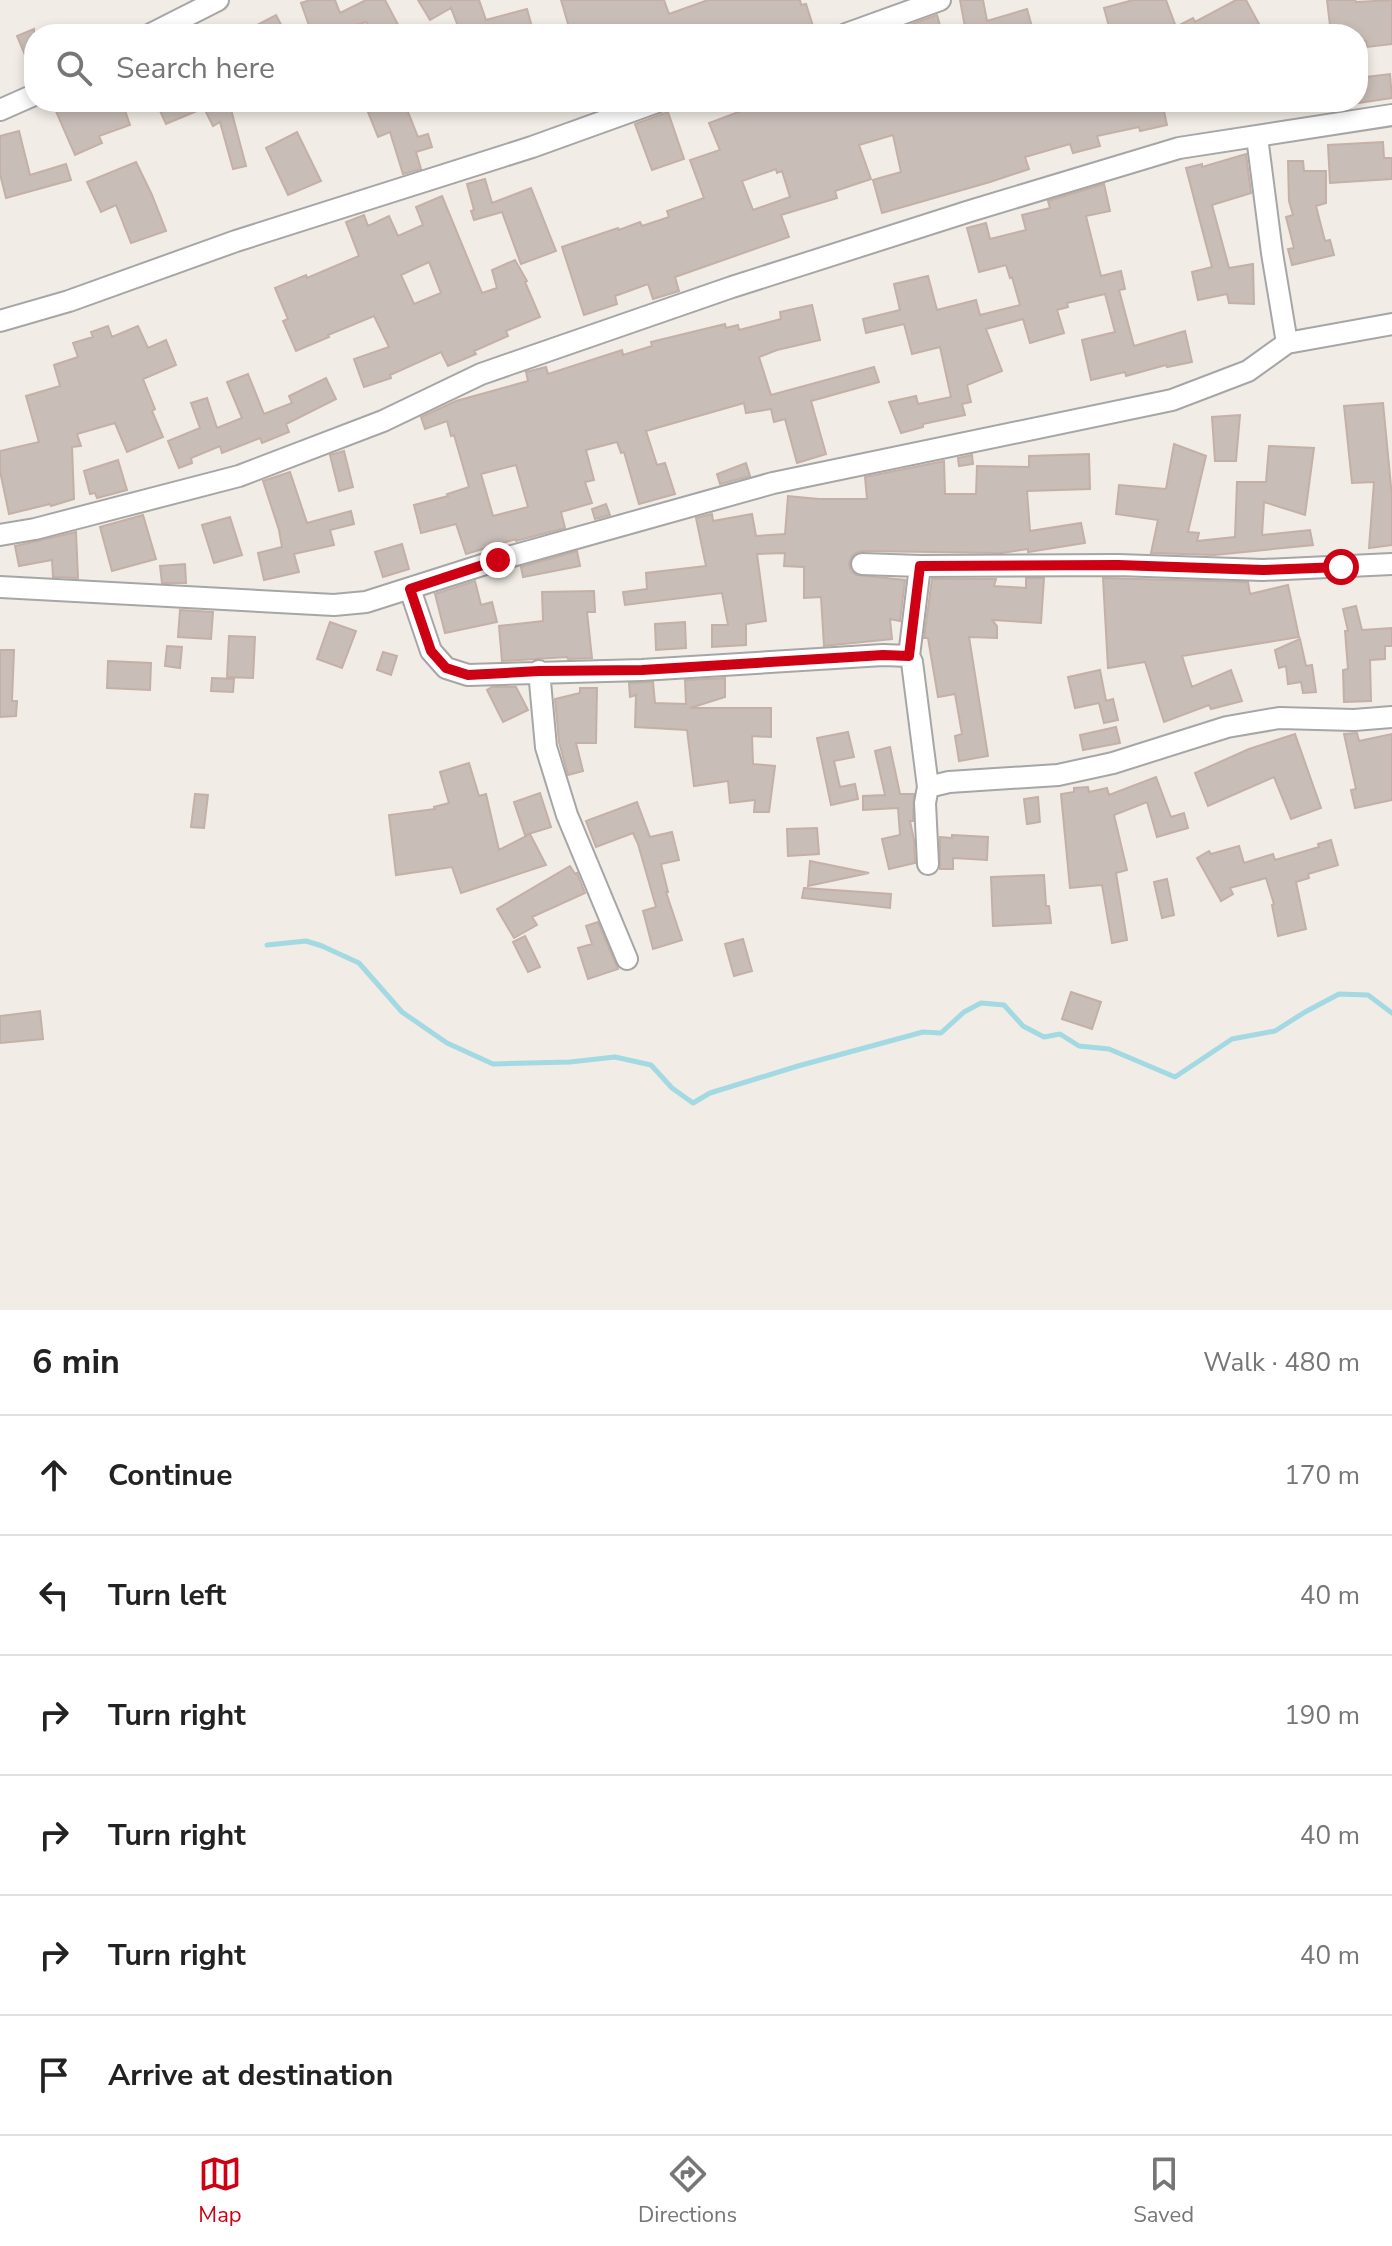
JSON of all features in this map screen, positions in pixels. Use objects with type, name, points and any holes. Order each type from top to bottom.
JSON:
[{"type":"street","points":[[171,24],[218,0]]},
{"type":"street","points":[[874,24],[940,0]]},
{"type":"street","points":[[0,110],[24,99]]},
{"type":"street","points":[[0,321],[69,301],[236,241],[532,147],[629,112]]},
{"type":"street","points":[[0,535],[35,529],[239,476],[383,421],[481,374],[732,287],[1179,148],[1392,115]]},
{"type":"street","points":[[1257,137],[1287,343]]},
{"type":"street","points":[[0,587],[334,605],[366,602],[498,560],[773,483],[1172,400],[1248,371],[1287,343],[1392,324]]},
{"type":"street","points":[[862,564],[1118,565],[1263,570],[1392,564]]},
{"type":"street","points":[[920,566],[909,656],[928,787],[925,803],[928,864]]},
{"type":"street","points":[[410,589],[431,651],[446,668],[468,675],[642,670],[909,656]]},
{"type":"street","points":[[539,671],[546,747],[567,815],[627,959]]},
{"type":"street","points":[[928,787],[949,782],[1058,775],[1113,763],[1227,727],[1279,718],[1354,720],[1392,717]]},
{"type":"building","points":[[335,0],[340,13],[366,0],[385,0],[398,24],[308,24],[301,3]]},
{"type":"building","points":[[418,0],[479,0],[486,20],[527,9],[531,24],[457,24],[451,8],[430,20]]},
{"type":"building","points":[[561,0],[664,0],[669,14],[708,0],[800,0],[801,5],[806,4],[812,24],[568,24]]},
{"type":"building","points":[[960,0],[983,0],[987,21],[1027,9],[1031,24],[964,24]]},
{"type":"building","points":[[1133,0],[1166,0],[1175,24],[1108,24],[1104,8]]},
{"type":"building","points":[[1236,0],[1246,0],[1259,24],[1182,24],[1193,18],[1195,22]]},
{"type":"building","points":[[1327,0],[1392,0],[1392,44],[1368,47],[1368,24],[1330,24]]},
{"type":"building","points":[[276,15],[281,24],[259,24]]},
{"type":"building","points":[[937,15],[940,24],[912,24]]},
{"type":"building","points":[[24,33],[24,52],[17,36]]},
{"type":"building","points":[[1390,74],[1392,98],[1368,102],[1368,77]]},
{"type":"building","points":[[56,112],[125,112],[130,125],[99,136],[102,143],[75,155]]},
{"type":"building","points":[[161,112],[194,112],[166,124]]},
{"type":"building","points":[[206,112],[232,112],[246,166],[233,169],[220,122],[213,126]]},
{"type":"building","points":[[368,112],[408,112],[418,137],[428,134],[432,147],[416,152],[421,169],[403,174],[390,132],[378,137]]},
{"type":"building","points":[[668,112],[684,159],[652,170],[635,124]]},
{"type":"building","points":[[739,112],[1164,112],[1167,125],[1097,136],[1100,146],[1073,153],[1070,144],[1025,157],[1029,169],[882,213],[873,180],[901,172],[893,135],[859,145],[871,179],[835,191],[837,198],[781,215],[789,237],[675,277],[679,291],[653,299],[648,284],[615,296],[617,304],[584,315],[562,247],[618,228],[640,222],[642,226],[669,217],[667,211],[704,198],[690,160],[720,150],[709,123]],"holes":[[[776,169],[777,173],[782,171],[790,197],[753,210],[742,181]]]},
{"type":"building","points":[[19,131],[30,175],[66,164],[71,180],[6,198],[0,174],[0,136]]},
{"type":"building","points":[[297,132],[321,181],[288,195],[266,148]]},
{"type":"building","points":[[1383,142],[1384,158],[1392,158],[1392,179],[1330,183],[1328,145]]},
{"type":"building","points":[[1246,154],[1251,193],[1212,205],[1229,268],[1253,264],[1254,304],[1229,303],[1227,294],[1198,300],[1192,272],[1212,267],[1186,168],[1202,164],[1202,167]]},
{"type":"building","points":[[1288,161],[1303,161],[1304,171],[1326,171],[1326,203],[1316,206],[1325,241],[1330,240],[1334,255],[1292,265],[1288,249],[1294,248],[1286,217],[1293,215],[1289,201]]},
{"type":"building","points":[[136,162],[166,231],[131,243],[116,205],[101,212],[87,182]]},
{"type":"building","points":[[485,179],[492,203],[531,188],[556,251],[521,264],[502,212],[474,220],[467,184]]},
{"type":"building","points":[[1104,184],[1110,211],[1086,216],[1101,276],[1121,271],[1125,289],[1119,290],[1134,346],[1185,331],[1192,362],[1091,380],[1082,340],[1115,332],[1105,294],[1067,303],[1068,307],[1057,310],[1064,333],[1030,343],[1023,319],[986,329],[1002,371],[967,385],[971,402],[962,404],[965,415],[923,424],[923,427],[901,433],[889,402],[916,396],[918,404],[951,397],[940,347],[912,354],[904,324],[866,333],[863,319],[900,310],[894,284],[928,276],[937,310],[976,300],[980,315],[1020,305],[1006,265],[979,272],[967,228],[986,223],[990,239],[1026,230],[1022,215],[1050,208],[1048,201]]},
{"type":"building","points":[[442,196],[482,293],[497,288],[492,270],[515,260],[527,281],[540,317],[506,331],[508,336],[448,366],[441,352],[390,375],[391,378],[364,387],[354,359],[389,347],[374,316],[296,351],[283,321],[288,319],[275,288],[359,256],[346,222],[364,215],[368,226],[389,216],[398,236],[423,225],[416,207]],"holes":[[[429,262],[441,293],[414,304],[401,275]]]},
{"type":"building","points":[[812,305],[820,340],[759,357],[771,395],[874,367],[879,382],[811,401],[826,454],[797,463],[785,419],[774,422],[771,409],[746,413],[744,403],[646,431],[657,465],[665,463],[675,494],[639,504],[624,452],[621,453],[617,442],[586,450],[594,480],[585,482],[592,503],[561,512],[565,528],[466,554],[456,524],[421,533],[414,505],[469,487],[447,421],[425,429],[421,417],[456,401],[528,381],[526,372],[546,367],[548,374],[622,350],[623,355],[652,346],[651,342],[725,324],[726,328],[738,325],[739,330],[781,319],[780,312]],"holes":[[[516,465],[528,507],[493,516],[481,474]]]},
{"type":"building","points":[[108,326],[112,337],[138,326],[148,348],[166,340],[176,365],[143,379],[163,437],[127,452],[115,423],[77,434],[81,446],[72,447],[74,499],[9,514],[0,471],[0,451],[39,442],[26,396],[60,386],[54,365],[78,357],[73,343],[93,337],[91,332]]},
{"type":"building","points":[[248,374],[264,414],[292,403],[289,396],[326,378],[336,399],[286,424],[289,432],[262,443],[260,438],[222,453],[220,446],[191,458],[192,463],[179,468],[168,441],[200,428],[191,403],[207,398],[217,428],[242,418],[227,382]]},
{"type":"building","points":[[1383,403],[1392,497],[1392,545],[1369,548],[1374,482],[1352,483],[1344,406]]},
{"type":"building","points":[[1240,415],[1236,461],[1215,461],[1212,417]]},
{"type":"building","points":[[1174,444],[1206,456],[1188,532],[1199,533],[1197,541],[1235,537],[1237,482],[1266,482],[1269,446],[1314,448],[1305,515],[1264,502],[1262,535],[1310,530],[1313,545],[1214,555],[1151,553],[1158,520],[1116,514],[1119,485],[1166,489]]},
{"type":"building","points":[[344,451],[353,487],[339,491],[330,455]]},
{"type":"building","points":[[1089,454],[1090,489],[1027,491],[1030,531],[1081,523],[1085,543],[1028,552],[1028,549],[1002,553],[855,553],[849,564],[856,575],[905,580],[900,621],[890,619],[892,639],[824,646],[821,597],[804,598],[804,567],[784,566],[785,553],[757,554],[766,621],[746,624],[746,645],[712,647],[712,625],[728,625],[722,593],[625,605],[623,592],[647,589],[646,573],[706,566],[696,518],[712,514],[713,521],[752,514],[756,536],[785,534],[788,496],[867,499],[865,477],[944,461],[945,494],[976,494],[977,466],[1029,467],[1029,456]]},
{"type":"building","points":[[972,455],[973,464],[959,466],[958,458]]},
{"type":"building","points":[[118,460],[127,490],[97,498],[95,493],[90,494],[84,471]]},
{"type":"building","points":[[746,463],[750,476],[720,484],[717,474]]},
{"type":"building","points":[[290,472],[307,523],[351,511],[354,524],[330,530],[334,545],[294,554],[299,572],[264,580],[258,553],[282,547],[263,481]]},
{"type":"building","points":[[606,504],[610,515],[595,519],[592,509]]},
{"type":"building","points":[[143,515],[156,559],[112,571],[100,527]]},
{"type":"building","points":[[230,517],[242,555],[214,563],[202,525]]},
{"type":"building","points":[[76,532],[78,578],[53,577],[52,560],[19,566],[15,546]]},
{"type":"building","points":[[402,544],[409,569],[383,577],[375,552]]},
{"type":"building","points":[[577,551],[580,566],[523,577],[521,567]]},
{"type":"building","points":[[185,564],[186,583],[162,583],[160,566]]},
{"type":"building","points":[[1026,578],[1044,578],[1041,623],[992,620],[997,626],[997,638],[969,637],[988,756],[959,761],[955,736],[962,734],[955,694],[938,697],[928,638],[924,638],[932,579],[996,579],[994,586],[1026,588]]},
{"type":"building","points":[[1103,578],[1248,582],[1250,594],[1288,585],[1299,637],[1182,656],[1192,687],[1231,670],[1242,701],[1211,709],[1209,705],[1164,722],[1145,662],[1108,668]]},
{"type":"building","points":[[475,581],[481,605],[492,602],[497,622],[445,633],[435,594]]},
{"type":"building","points":[[594,591],[595,612],[587,612],[592,658],[502,661],[499,626],[543,621],[542,592]]},
{"type":"building","points":[[1356,606],[1362,630],[1392,628],[1392,646],[1385,646],[1385,659],[1370,660],[1371,701],[1344,702],[1343,670],[1348,669],[1345,631],[1348,631],[1343,609]]},
{"type":"building","points":[[180,610],[213,612],[211,639],[178,637]]},
{"type":"building","points":[[330,622],[356,631],[342,668],[317,659]]},
{"type":"building","points":[[685,622],[686,648],[656,650],[655,624]]},
{"type":"building","points":[[229,636],[255,637],[253,678],[227,677]]},
{"type":"building","points":[[1300,639],[1306,666],[1312,665],[1316,692],[1303,693],[1301,682],[1288,684],[1286,666],[1279,668],[1275,650]]},
{"type":"building","points":[[167,646],[182,647],[180,668],[165,666]]},
{"type":"building","points":[[0,650],[14,650],[12,701],[17,701],[16,716],[0,717]]},
{"type":"building","points":[[383,652],[397,656],[391,675],[377,670]]},
{"type":"building","points":[[108,661],[151,663],[150,690],[107,688]]},
{"type":"building","points":[[1100,670],[1106,701],[1113,699],[1118,720],[1104,723],[1099,703],[1075,708],[1068,677]]},
{"type":"building","points":[[212,678],[234,679],[233,692],[211,691]]},
{"type":"building","points":[[725,678],[725,697],[690,708],[771,708],[771,737],[752,736],[753,764],[775,766],[769,812],[754,812],[755,800],[730,803],[728,781],[694,786],[687,730],[635,727],[636,695],[630,697],[629,683],[653,682],[655,703],[686,704],[685,680]]},
{"type":"building","points":[[492,687],[516,687],[528,710],[503,722],[487,690]]},
{"type":"building","points":[[580,688],[597,688],[596,743],[576,743],[583,771],[568,775],[559,742],[555,699],[580,693]]},
{"type":"building","points":[[1116,727],[1120,743],[1083,750],[1080,735]]},
{"type":"building","points":[[848,732],[854,757],[834,761],[840,787],[855,784],[858,799],[831,805],[817,738]]},
{"type":"building","points":[[1357,733],[1359,741],[1392,734],[1392,800],[1355,808],[1351,790],[1356,789],[1344,734]]},
{"type":"building","points":[[1295,734],[1321,808],[1291,819],[1274,777],[1208,806],[1195,773],[1249,749]]},
{"type":"building","points":[[890,747],[900,794],[914,794],[913,821],[910,821],[915,863],[889,869],[882,839],[900,835],[898,808],[863,810],[863,796],[885,795],[875,751]]},
{"type":"building","points":[[469,763],[479,796],[486,794],[499,850],[530,834],[546,865],[461,893],[452,867],[396,875],[389,815],[435,809],[449,803],[440,772]]},
{"type":"building","points":[[1156,777],[1171,817],[1184,813],[1188,828],[1157,837],[1147,802],[1114,815],[1127,870],[1116,873],[1127,940],[1112,943],[1102,885],[1070,888],[1061,794],[1074,792],[1074,788],[1088,787],[1089,792],[1107,788],[1109,795]]},
{"type":"building","points":[[540,793],[551,827],[525,835],[514,802]]},
{"type":"building","points":[[195,794],[208,795],[204,828],[191,827]]},
{"type":"building","points":[[1038,797],[1040,822],[1027,824],[1024,799]]},
{"type":"building","points":[[637,802],[650,837],[672,832],[679,860],[661,864],[666,892],[682,940],[653,949],[643,911],[656,907],[633,833],[596,847],[586,821]]},
{"type":"building","points":[[817,828],[819,854],[788,856],[787,829]]},
{"type":"building","points":[[952,835],[988,837],[987,860],[953,858],[953,869],[940,869],[940,837],[952,838]]},
{"type":"building","points":[[1331,840],[1338,865],[1308,874],[1309,878],[1296,882],[1306,929],[1278,936],[1274,904],[1266,878],[1230,888],[1233,894],[1221,901],[1197,858],[1209,851],[1211,854],[1239,846],[1244,863],[1273,854],[1275,860],[1319,847],[1318,844]]},
{"type":"building","points":[[810,861],[869,873],[808,886]]},
{"type":"building","points":[[570,866],[577,873],[585,893],[532,917],[537,925],[514,938],[497,909]]},
{"type":"building","points":[[1044,875],[1046,906],[1049,906],[1051,923],[993,926],[991,877]]},
{"type":"building","points":[[1167,879],[1174,915],[1162,918],[1154,882]]},
{"type":"building","points":[[804,888],[891,894],[890,908],[802,898]]},
{"type":"building","points":[[598,922],[618,969],[588,979],[578,948],[592,944],[586,926]]},
{"type":"building","points":[[525,936],[540,967],[528,972],[513,942]]},
{"type":"building","points":[[743,939],[752,971],[734,976],[725,944]]},
{"type":"building","points":[[1071,992],[1101,1002],[1092,1029],[1062,1019]]},
{"type":"building","points":[[40,1011],[43,1039],[0,1043],[0,1016]]},
{"type":"waterway","points":[[267,945],[306,941],[359,963],[402,1012],[447,1043],[493,1064],[570,1062],[615,1057],[651,1065],[672,1088],[693,1103],[710,1093],[798,1066],[923,1032],[941,1033],[964,1012],[981,1003],[1004,1005],[1023,1026],[1044,1037],[1060,1034],[1079,1046],[1109,1049],[1175,1077],[1232,1039],[1275,1031],[1339,994],[1368,995],[1392,1013]]},
{"type":"route","points":[[498,560],[410,589],[431,651],[446,668],[468,675],[642,670],[909,656],[920,566],[1118,565],[1263,570],[1341,567]]}]
